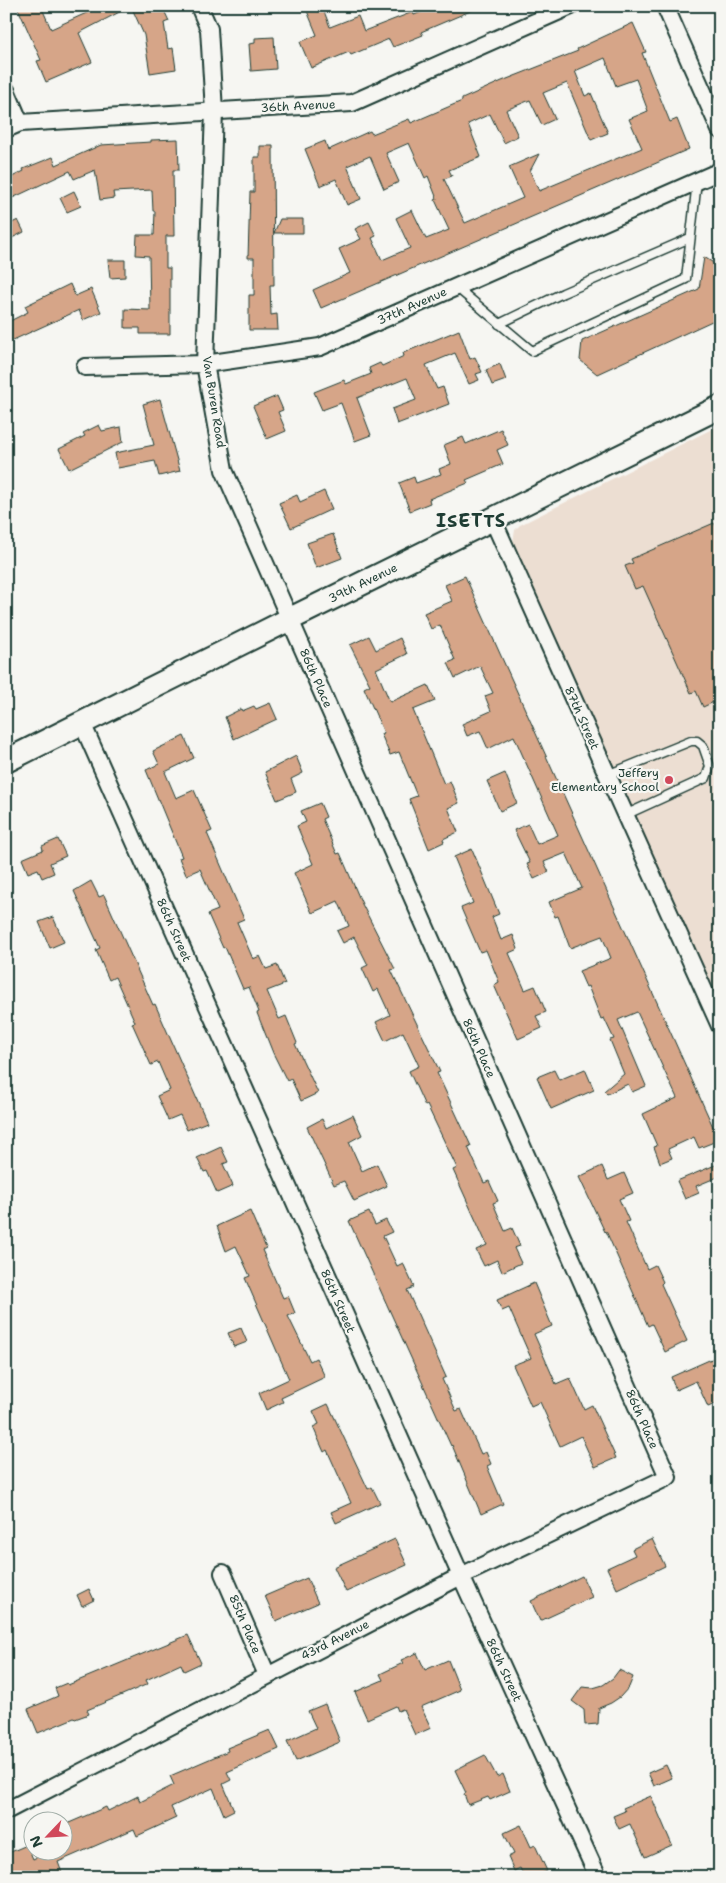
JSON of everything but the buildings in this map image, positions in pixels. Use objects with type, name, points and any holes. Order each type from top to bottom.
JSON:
[{"type":"main road","name":"39th Avenue","points":[[6,761],[720,407]]},
{"type":"street","points":[[199,6],[209,29],[214,110]]},
{"type":"street","name":"36th Avenue","points":[[13,126],[214,110],[352,103],[571,6]]},
{"type":"street","points":[[665,6],[720,130]]},
{"type":"street","points":[[6,90],[13,126]]},
{"type":"street","name":"Van Buren Road","points":[[214,110],[205,364],[224,470],[290,619]]},
{"type":"street","name":"37th Avenue","points":[[85,367],[205,364],[320,347],[720,171]]},
{"type":"street","name":"87th Street","points":[[493,520],[720,1026]]},
{"type":"street","name":"86th Place","points":[[290,619],[668,1477]]},
{"type":"street","name":"86th Street","points":[[82,723],[461,1576],[598,1877]]},
{"type":"street","name":"43rd Avenue","points":[[6,1811],[461,1576],[668,1477]]},
{"type":"street","name":"85th Place","points":[[223,1573],[267,1675]]},
{"type":"lane","points":[[456,287],[532,351],[686,279],[697,181]]},
{"type":"lane","points":[[499,324],[563,292],[690,238]]},
{"type":"lane","points":[[607,775],[691,741],[698,741],[703,746],[710,766],[706,778],[625,815]]},
{"type":"shaded area","name":"Jeffery Elementary School","points":[[720,425],[720,1008],[515,551],[513,542],[515,530],[520,525]]},
{"type":"place","name":"Jeffery Elementary School","points":[[669,780]]},
{"type":"district","name":"ISETTS","points":[[471,521]]}]
